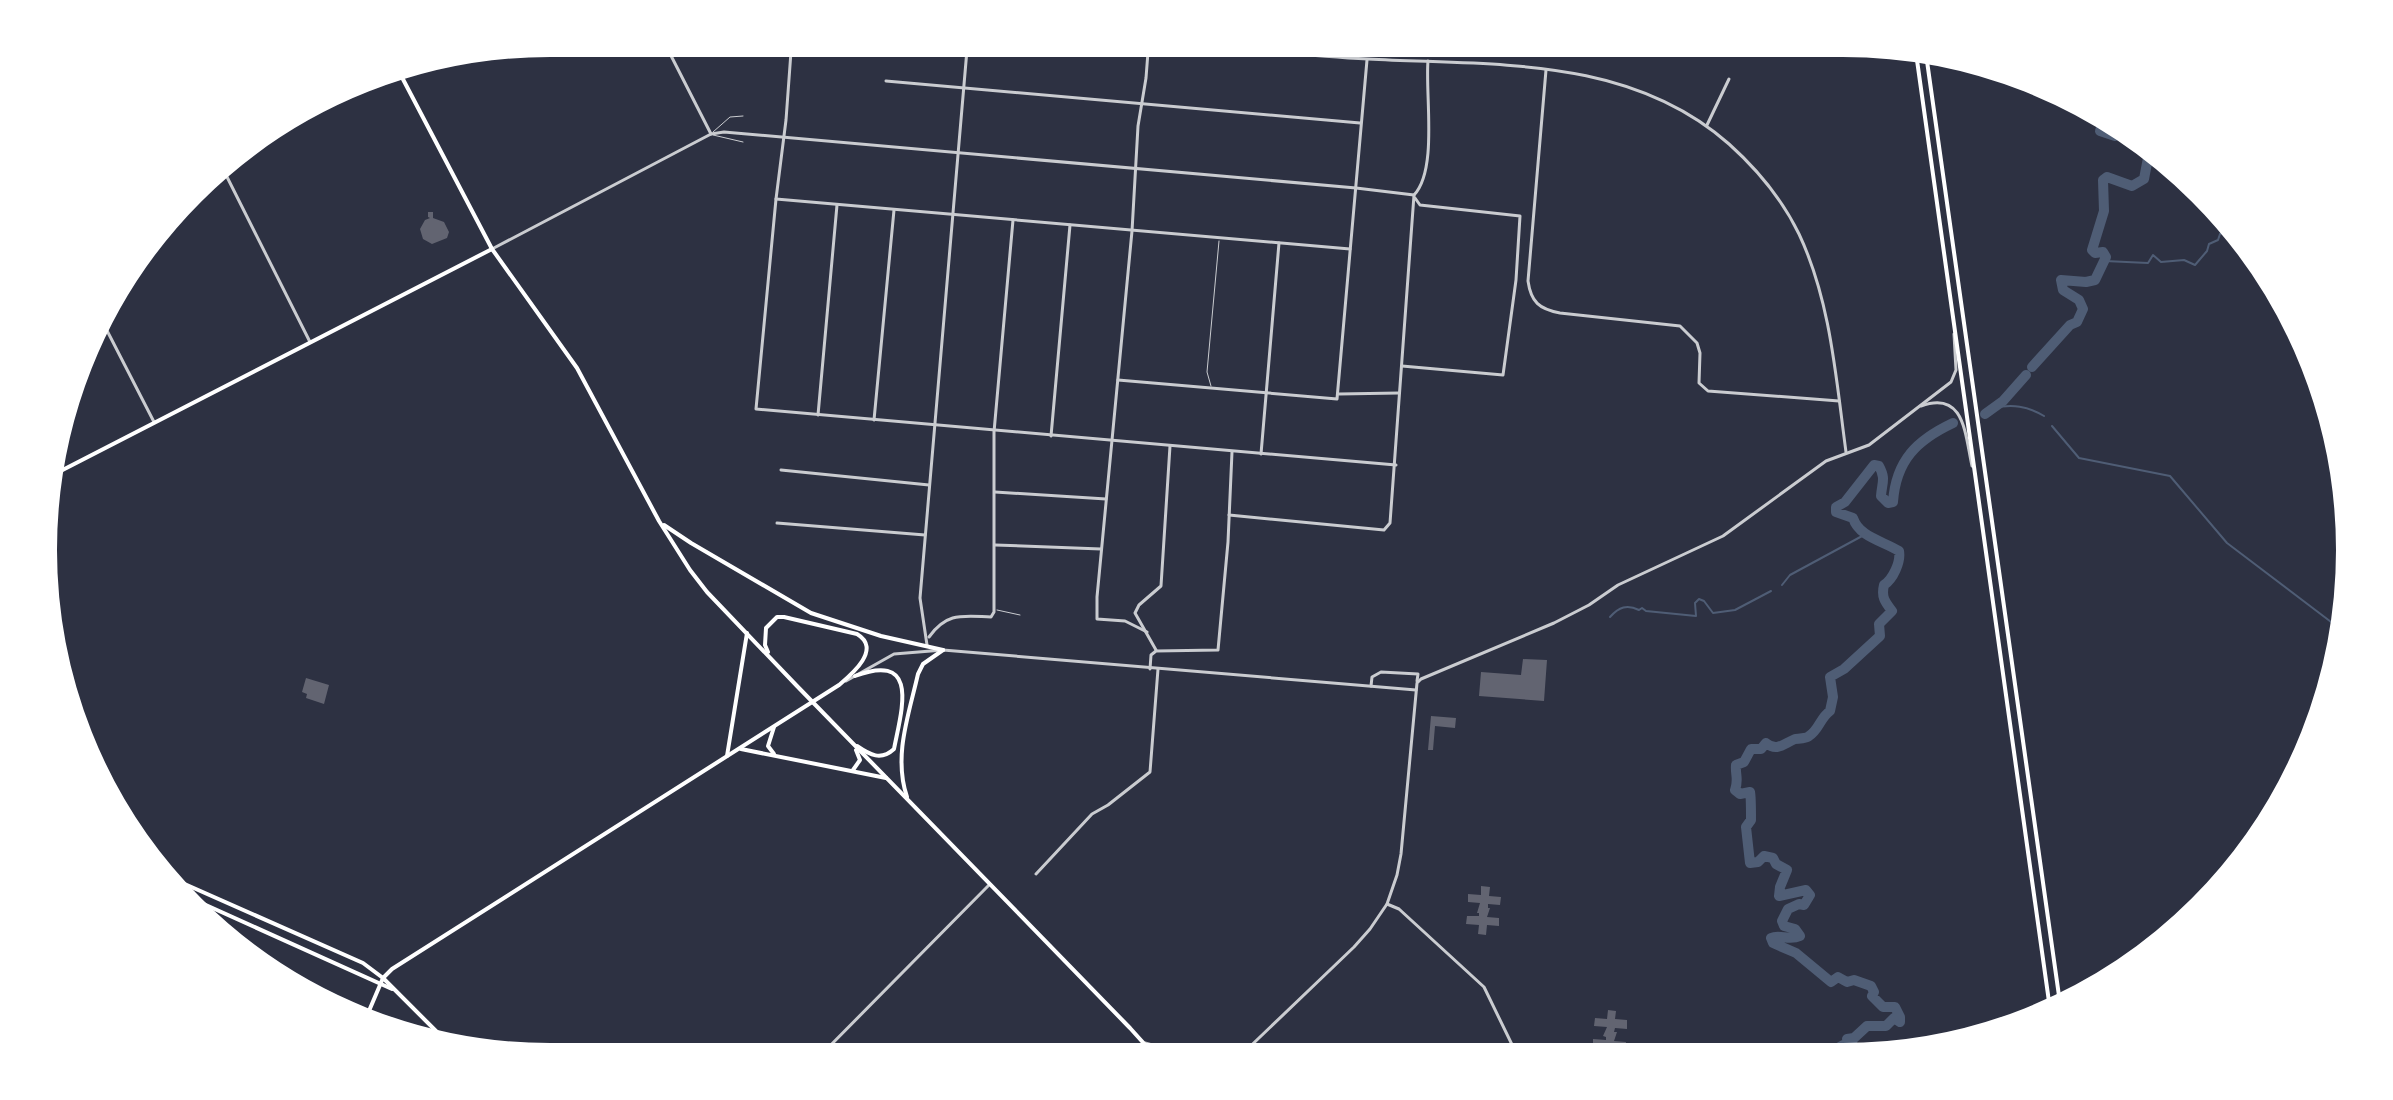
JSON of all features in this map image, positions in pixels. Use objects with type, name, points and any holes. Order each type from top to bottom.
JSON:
[{"type":"main road","points":[[1917,58],[2049,1003]]},
{"type":"main road","points":[[1927,60],[2059,999]]},
{"type":"main road","points":[[401,75],[492,249],[577,368],[659,521],[690,570],[707,592],[826,717],[1148,1048]]},
{"type":"main road","points":[[58,472],[492,249]]},
{"type":"main road","points":[[659,521],[811,613],[881,636],[927,642],[943,650],[923,664],[918,674],[900,758],[900,777],[908,800]]},
{"type":"main road","points":[[368,1013],[382,981],[392,969],[839,685],[861,664],[866,648],[861,636],[777,617],[770,621],[764,633],[770,658]]},
{"type":"main road","points":[[727,756],[747,633]]},
{"type":"main road","points":[[850,741],[872,755],[888,755],[894,749],[904,698],[903,685],[890,672],[873,670],[855,676]]},
{"type":"main road","points":[[775,725],[768,746],[771,753],[779,756]]},
{"type":"main road","points":[[850,741],[860,760],[851,771]]},
{"type":"main road","points":[[739,749],[886,778]]},
{"type":"main road","points":[[179,882],[353,958],[398,992],[440,1035]]},
{"type":"main road","points":[[197,901],[382,981]]},
{"type":"street","points":[[669,52],[711,134]]},
{"type":"street","points":[[791,52],[756,409],[1396,465]]},
{"type":"street","points":[[927,642],[920,598],[967,52]]},
{"type":"street","points":[[1147,632],[1125,621],[1097,619],[1148,52]]},
{"type":"street","points":[[1291,52],[1546,70],[1626,85],[1659,98],[1707,125],[1748,160],[1765,180],[1798,233],[1821,298],[1846,452]]},
{"type":"street","points":[[1337,396],[1367,59]]},
{"type":"street","points":[[1229,515],[1384,530],[1390,523],[1414,195],[1422,187],[1428,152],[1428,61]]},
{"type":"street","points":[[1546,70],[1528,281],[1530,296],[1537,304],[1560,313],[1680,326],[1697,343],[1700,353],[1699,383],[1708,391],[1839,401]]},
{"type":"street","points":[[1707,125],[1729,79]]},
{"type":"street","points":[[886,81],[1360,123]]},
{"type":"street","points":[[492,249],[711,134],[724,132],[1414,195]]},
{"type":"street","points":[[225,173],[310,342]]},
{"type":"street","points":[[1401,366],[1503,375],[1516,280],[1520,216],[1420,205],[1414,195]]},
{"type":"street","points":[[776,199],[1350,249]]},
{"type":"street","points":[[818,415],[837,205]]},
{"type":"street","points":[[874,420],[894,210]]},
{"type":"street","points":[[927,642],[943,621],[960,616],[991,617],[994,609],[994,432],[1013,220]]},
{"type":"street","points":[[1051,436],[1070,225]]},
{"type":"street","points":[[1261,454],[1279,243]]},
{"type":"street","points":[[1417,683],[1429,674],[1554,623],[1618,585],[1723,536],[1826,461],[1869,445],[1945,388],[1954,377],[1954,325]]},
{"type":"street","points":[[105,327],[154,422]]},
{"type":"street","points":[[1118,380],[1266,393],[1337,396],[1399,393]]},
{"type":"street","points":[[1918,408],[1941,402],[1954,408],[1960,416],[1976,482]]},
{"type":"street","points":[[1156,651],[1135,613],[1139,605],[1161,586],[1170,446]]},
{"type":"street","points":[[1150,669],[1151,655],[1156,651],[1218,650],[1232,451]]},
{"type":"street","points":[[781,470],[929,485]]},
{"type":"street","points":[[995,492],[1106,499]]},
{"type":"street","points":[[777,523],[925,535]]},
{"type":"street","points":[[995,545],[1101,549]]},
{"type":"street","points":[[839,685],[894,654],[943,650],[1416,690]]},
{"type":"street","points":[[1036,874],[1092,814],[1150,772],[1158,669]]},
{"type":"street","points":[[1143,1042],[1156,1046],[1248,1048],[1354,947],[1387,904],[1401,854],[1418,674],[1381,672],[1372,677],[1371,686]]},
{"type":"street","points":[[828,1048],[990,884]]},
{"type":"street","points":[[1387,904],[1399,909],[1484,987],[1514,1048]]},
{"type":"lane","points":[[711,134],[730,117],[743,116]]},
{"type":"lane","points":[[711,134],[743,142]]},
{"type":"lane","points":[[1212,387],[1207,372],[1219,238]]},
{"type":"lane","points":[[994,609],[1020,615]]},
{"type":"building","points":[[428,212],[433,212],[433,218],[444,222],[449,232],[447,238],[432,244],[423,239],[420,229],[430,218]]},
{"type":"building","points":[[1523,659],[1547,660],[1544,701],[1479,696],[1481,672],[1521,675]]},
{"type":"building","points":[[306,678],[329,685],[324,704],[306,698],[307,694],[302,692]]},
{"type":"building","points":[[1431,716],[1456,718],[1455,728],[1435,726],[1433,750],[1428,750]]},
{"type":"building","points":[[1481,886],[1490,887],[1489,896],[1501,897],[1500,905],[1488,904],[1487,917],[1499,918],[1499,926],[1487,925],[1486,935],[1478,934],[1479,925],[1466,924],[1467,916],[1479,916],[1480,903],[1468,902],[1468,894],[1481,895]]},
{"type":"building","points":[[1608,1010],[1616,1011],[1615,1019],[1627,1020],[1627,1029],[1615,1028],[1614,1032],[1617,1032],[1614,1041],[1626,1042],[1625,1048],[1593,1047],[1593,1039],[1606,1040],[1603,1036],[1607,1027],[1594,1026],[1595,1018],[1607,1019]]},
{"type":"waterway","points":[[2108,128],[2101,128],[2100,131],[2117,134]]},
{"type":"waterway","points":[[2032,367],[2070,325],[2077,322],[2083,309],[2079,300],[2063,290],[2061,280],[2095,280],[2106,257],[2103,252],[2095,253],[2092,250],[2104,211],[2103,180],[2107,177],[2132,186],[2144,179],[2147,156]]},
{"type":"waterway","points":[[2105,261],[2148,263],[2153,255],[2161,262],[2184,260],[2195,265],[2209,244],[2226,232]]},
{"type":"waterway","points":[[1985,414],[2003,401],[2026,375]]},
{"type":"waterway","points":[[1993,408],[2020,407],[2044,416]]},
{"type":"waterway","points":[[1851,1048],[1853,1045],[1847,1039],[1854,1038],[1867,1026],[1886,1026],[1894,1018],[1900,1022],[1900,1017],[1895,1007],[1883,1007],[1872,996],[1871,986],[1854,980],[1847,982],[1838,977],[1831,982],[1796,953],[1773,943],[1771,938],[1774,937],[1800,936],[1795,929],[1784,926],[1782,921],[1788,909],[1804,905],[1810,895],[1806,890],[1779,896],[1787,870],[1776,864],[1773,858],[1764,856],[1758,862],[1750,863],[1746,827],[1751,820],[1750,792],[1740,794],[1735,790],[1736,765],[1744,762],[1751,749],[1761,749],[1766,743],[1773,747],[1808,737],[1830,711],[1833,697],[1830,677],[1844,669],[1880,636],[1879,624],[1892,611],[1884,599],[1883,589],[1896,570],[1899,551],[1860,530],[1853,518],[1836,512],[1836,507],[1845,502],[1874,465],[1879,466],[1882,474],[1881,496],[1888,503],[1893,502],[1899,474],[1911,453],[1919,444],[1953,423]]},
{"type":"waterway","points":[[2052,426],[2079,458],[2170,476],[2227,543],[2335,625]]},
{"type":"waterway","points":[[1782,585],[1790,575],[1864,535]]},
{"type":"waterway","points":[[1610,617],[1627,607],[1696,616],[1695,603],[1699,599],[1713,613],[1735,610],[1771,591]]},
{"type":"waterway","points":[[1838,1048],[1843,1045],[1850,1048]]}]
